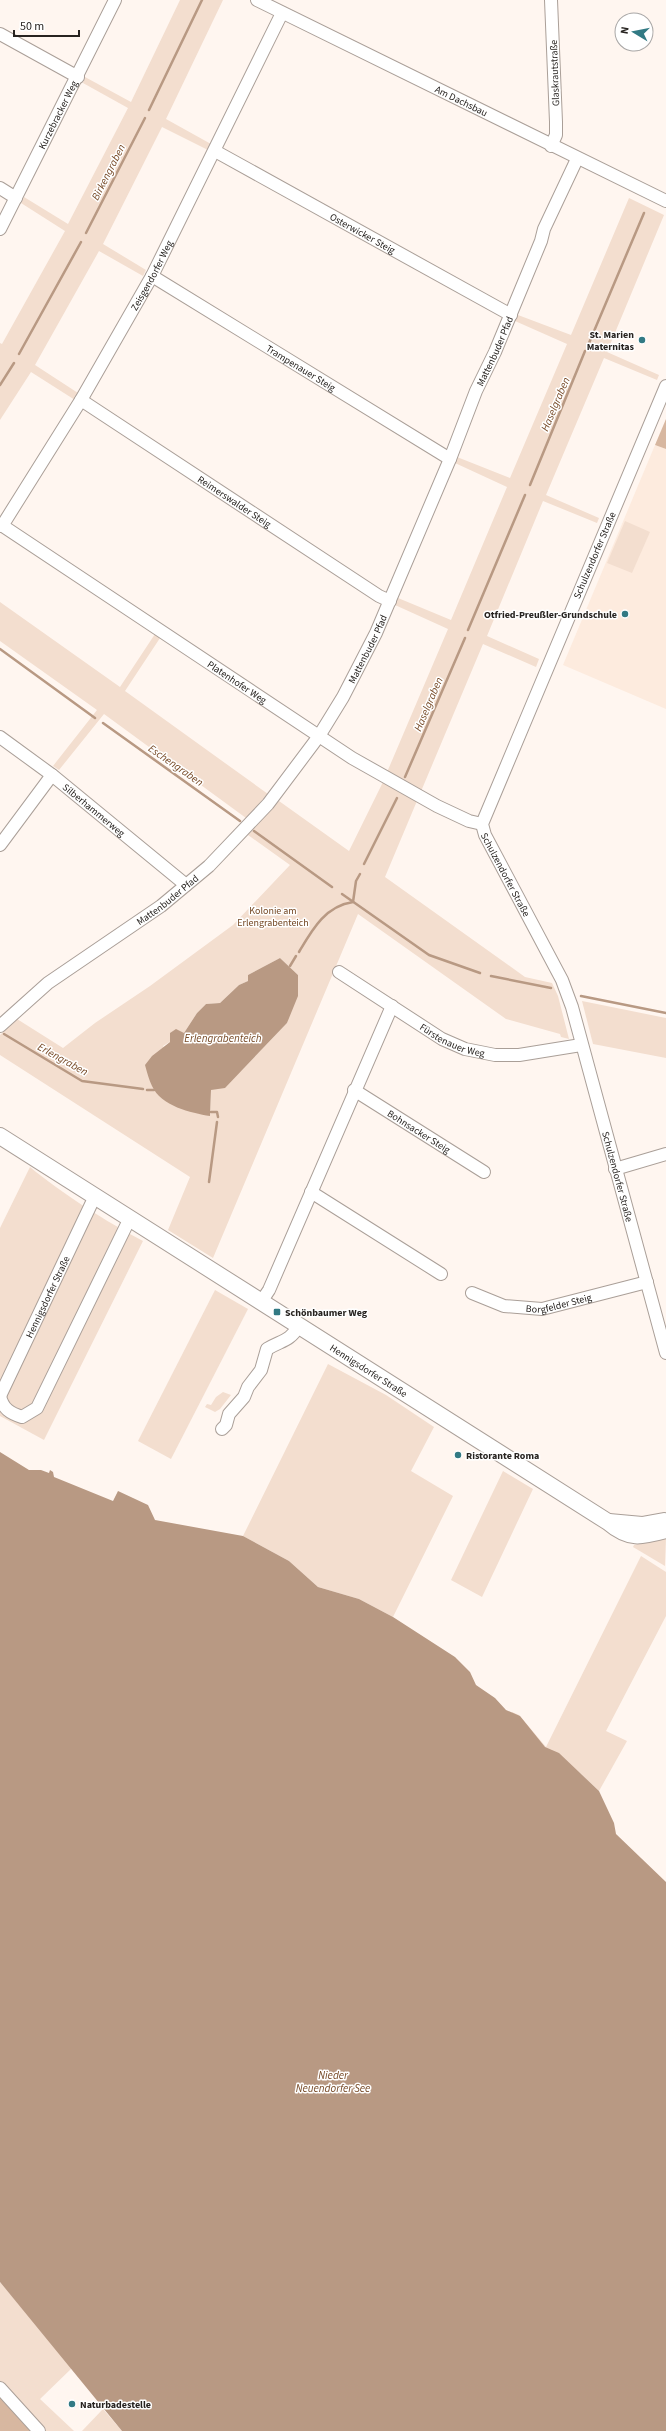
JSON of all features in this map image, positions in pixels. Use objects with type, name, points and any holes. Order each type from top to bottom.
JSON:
[{"type":"main road","name":"Hennigsdorfer Straße","points":[[0,1136],[608,1522],[618,1530],[635,1536],[666,1530]]},
{"type":"main road","name":"Hennigsdorfer Straße","points":[[608,1522],[642,1524],[666,1520]]},
{"type":"street","name":"Kurzebracker Weg","points":[[0,229],[78,77],[115,0]]},
{"type":"street","name":"Am Dachsbau","points":[[257,0],[577,159],[666,201]]},
{"type":"street","name":"Glaskrautstraße","points":[[551,0],[556,122],[556,135],[551,146]]},
{"type":"street","name":"Zeisgendorfer Weg","points":[[1,525],[81,400],[152,276],[282,13]]},
{"type":"street","points":[[0,34],[78,77]]},
{"type":"street","name":"Osterwicker Steig","points":[[215,151],[511,315]]},
{"type":"street","name":"Mattenbuder Pfad","points":[[0,1026],[48,983],[125,932],[186,885],[224,850],[268,804],[319,736],[360,665],[390,601],[450,459],[476,391],[511,315],[541,241],[544,229],[577,159]]},
{"type":"street","points":[[0,188],[16,198]]},
{"type":"street","name":"Trampenauer Steig","points":[[152,276],[450,459]]},
{"type":"street","name":"Schulzendorfer Straße","points":[[666,386],[482,824],[485,835],[562,980],[572,1007],[580,1045],[646,1282],[662,1325],[666,1353]]},
{"type":"street","name":"Reimerswalder Steig","points":[[81,400],[373,592],[390,601]]},
{"type":"street","name":"Platenhofer Weg","points":[[1,525],[319,736],[406,790],[443,809],[482,824]]},
{"type":"street","name":"Silberhammerweg","points":[[0,737],[52,775],[186,885]]},
{"type":"street","points":[[0,844],[52,775]]},
{"type":"street","name":"Fürstenauer Weg","points":[[339,972],[442,1039],[473,1051],[519,1055],[580,1045]]},
{"type":"street","points":[[261,1302],[269,1290],[354,1090],[392,1006]]},
{"type":"street","name":"Bohnsacker Steig","points":[[354,1090],[484,1172]]},
{"type":"street","points":[[615,1169],[666,1154]]},
{"type":"street","points":[[311,1192],[441,1274]]},
{"type":"street","name":"Hennigsdorfer Straße","points":[[95,1196],[0,1396],[2,1406],[10,1413],[22,1417],[37,1408],[130,1218]]},
{"type":"street","name":"Borgfelder Steig","points":[[472,1293],[504,1306],[542,1309],[646,1282]]},
{"type":"street","points":[[222,1429],[226,1425],[229,1414],[244,1397],[248,1387],[261,1370],[267,1349],[285,1342],[299,1326]]},
{"type":"street","points":[[0,2388],[39,2431]]},
{"type":"shaded area","points":[[666,419],[666,449],[655,445]]},
{"type":"shaded area","name":"Otfried-Preußler-Grundschule","points":[[655,445],[666,449],[666,709],[563,665]]},
{"type":"shaded area","points":[[0,2392],[35,2431],[0,2431]]},
{"type":"green space","points":[[180,0],[223,0],[166,119],[211,144],[208,150],[162,127],[103,244],[146,270],[143,276],[99,251],[35,365],[78,393],[75,400],[31,372],[0,420],[0,343],[2,344],[65,231],[21,203],[24,197],[68,224],[128,108],[83,83],[85,77],[131,102]]},
{"type":"green space","name":"Kolonie am Erlengrabenteich","points":[[629,198],[664,215],[607,352],[659,375],[657,380],[604,358],[546,495],[599,518],[597,523],[543,501],[487,636],[539,659],[536,667],[483,644],[385,877],[525,977],[552,983],[558,996],[569,1039],[561,1037],[560,1034],[506,1019],[358,914],[213,1258],[168,1230],[190,1177],[0,1055],[0,1035],[17,1019],[63,1048],[95,1023],[150,986],[233,925],[290,865],[248,835],[279,801],[349,851],[382,784],[448,629],[395,605],[398,598],[451,620],[507,487],[455,463],[457,457],[510,478],[567,344],[515,321],[518,315],[571,335]],"holes":[[[280,958],[298,975],[287,1023],[241,1071],[211,1090],[210,1116],[163,1046],[184,1033],[197,1013],[206,1004],[220,1003],[239,985],[248,981],[248,975]]]},
{"type":"green space","points":[[625,521],[650,532],[632,573],[607,563]]},
{"type":"green space","points":[[0,602],[120,687],[155,634],[160,638],[125,691],[268,794],[246,818],[104,714],[59,770],[53,766],[97,710],[0,641]]},
{"type":"green space","points":[[582,1001],[666,1018],[666,1058],[593,1044]]},
{"type":"green space","points":[[30,1167],[85,1207],[143,1241],[44,1440],[0,1416],[0,1228]]},
{"type":"green space","points":[[215,1290],[248,1309],[171,1459],[138,1441]]},
{"type":"green space","points":[[328,1364],[386,1395],[434,1427],[411,1471],[453,1496],[393,1617],[359,1599],[318,1587],[289,1561],[243,1536]]},
{"type":"green space","points":[[223,1392],[231,1395],[220,1409],[215,1412],[205,1407],[207,1404],[211,1405],[216,1397]]},
{"type":"green space","points":[[503,1471],[533,1489],[482,1597],[451,1580]]},
{"type":"green space","points":[[666,1538],[665,1566],[633,1547],[634,1545]]},
{"type":"green space","points":[[641,1556],[666,1572],[666,1616],[606,1731],[627,1741],[599,1791],[580,1773],[508,1731],[512,1712],[519,1715],[546,1747]]},
{"type":"green space","points":[[0,2282],[72,2368],[40,2399],[74,2431],[35,2431],[0,2392]]},
{"type":"green space","points":[[103,2409],[122,2431],[82,2431]]},
{"type":"water","name":"Erlengrabenteich","points":[[280,958],[298,975],[298,996],[287,1023],[225,1088],[211,1090],[210,1116],[194,1113],[177,1107],[162,1099],[152,1086],[145,1065],[152,1056],[170,1042],[170,1033],[176,1029],[184,1033],[197,1013],[206,1004],[220,1003],[239,985],[248,981],[248,975]]},
{"type":"water","name":"Nieder Neuendorfer See","points":[[0,1452],[29,1470],[41,1470],[49,1473],[50,1470],[53,1472],[54,1477],[113,1501],[118,1491],[148,1505],[155,1520],[243,1536],[289,1561],[318,1587],[359,1599],[393,1617],[455,1657],[470,1672],[476,1685],[495,1698],[506,1710],[520,1716],[545,1747],[559,1753],[599,1791],[614,1823],[616,1834],[666,1882],[666,2431],[122,2431],[0,2282]]},
{"type":"waterway","name":"Birkengraben","points":[[149,110],[202,0]]},
{"type":"waterway","name":"Birkengraben","points":[[86,233],[145,118]]},
{"type":"waterway","name":"Haselgraben","points":[[589,343],[644,213]]},
{"type":"waterway","name":"Birkengraben","points":[[19,354],[81,242]]},
{"type":"waterway","name":"Haselgraben","points":[[530,485],[585,351]]},
{"type":"waterway","name":"Birkengraben","points":[[0,385],[14,363]]},
{"type":"waterway","name":"Haselgraben","points":[[468,630],[525,495]]},
{"type":"waterway","name":"Haselgraben","points":[[405,777],[465,638]]},
{"type":"waterway","name":"Eschengraben","points":[[0,649],[95,718]]},
{"type":"waterway","name":"Eschengraben","points":[[103,723],[240,821]]},
{"type":"waterway","name":"Haselgraben","points":[[364,864],[397,798]]},
{"type":"waterway","name":"Eschengraben","points":[[254,831],[332,887]]},
{"type":"waterway","name":"Erlengraben","points":[[299,952],[320,920],[335,908],[343,904],[353,902],[356,881],[360,874]]},
{"type":"waterway","name":"Eschengraben","points":[[342,894],[429,955],[480,973]]},
{"type":"waterway","name":"Erlengraben","points":[[290,966],[296,956]]},
{"type":"waterway","name":"Eschengraben","points":[[491,976],[551,988]]},
{"type":"waterway","name":"Eschengraben","points":[[581,996],[666,1013]]},
{"type":"waterway","name":"Erlengraben","points":[[4,1034],[82,1081],[143,1089]]},
{"type":"waterway","name":"Erlengraben","points":[[147,1090],[154,1090]]},
{"type":"waterway","points":[[211,1112],[217,1112],[218,1117]]},
{"type":"waterway","points":[[209,1182],[217,1122]]},
{"type":"place","name":"St. Marien Maternitas","points":[[642,340]]},
{"type":"place","name":"Otfried-Preußler-Grundschule","points":[[625,614]]},
{"type":"place","name":"Schönbaumer Weg","points":[[277,1312]]},
{"type":"place","name":"Ristorante Roma","points":[[458,1455]]},
{"type":"place","name":"Naturbadestelle","points":[[72,2404]]}]
